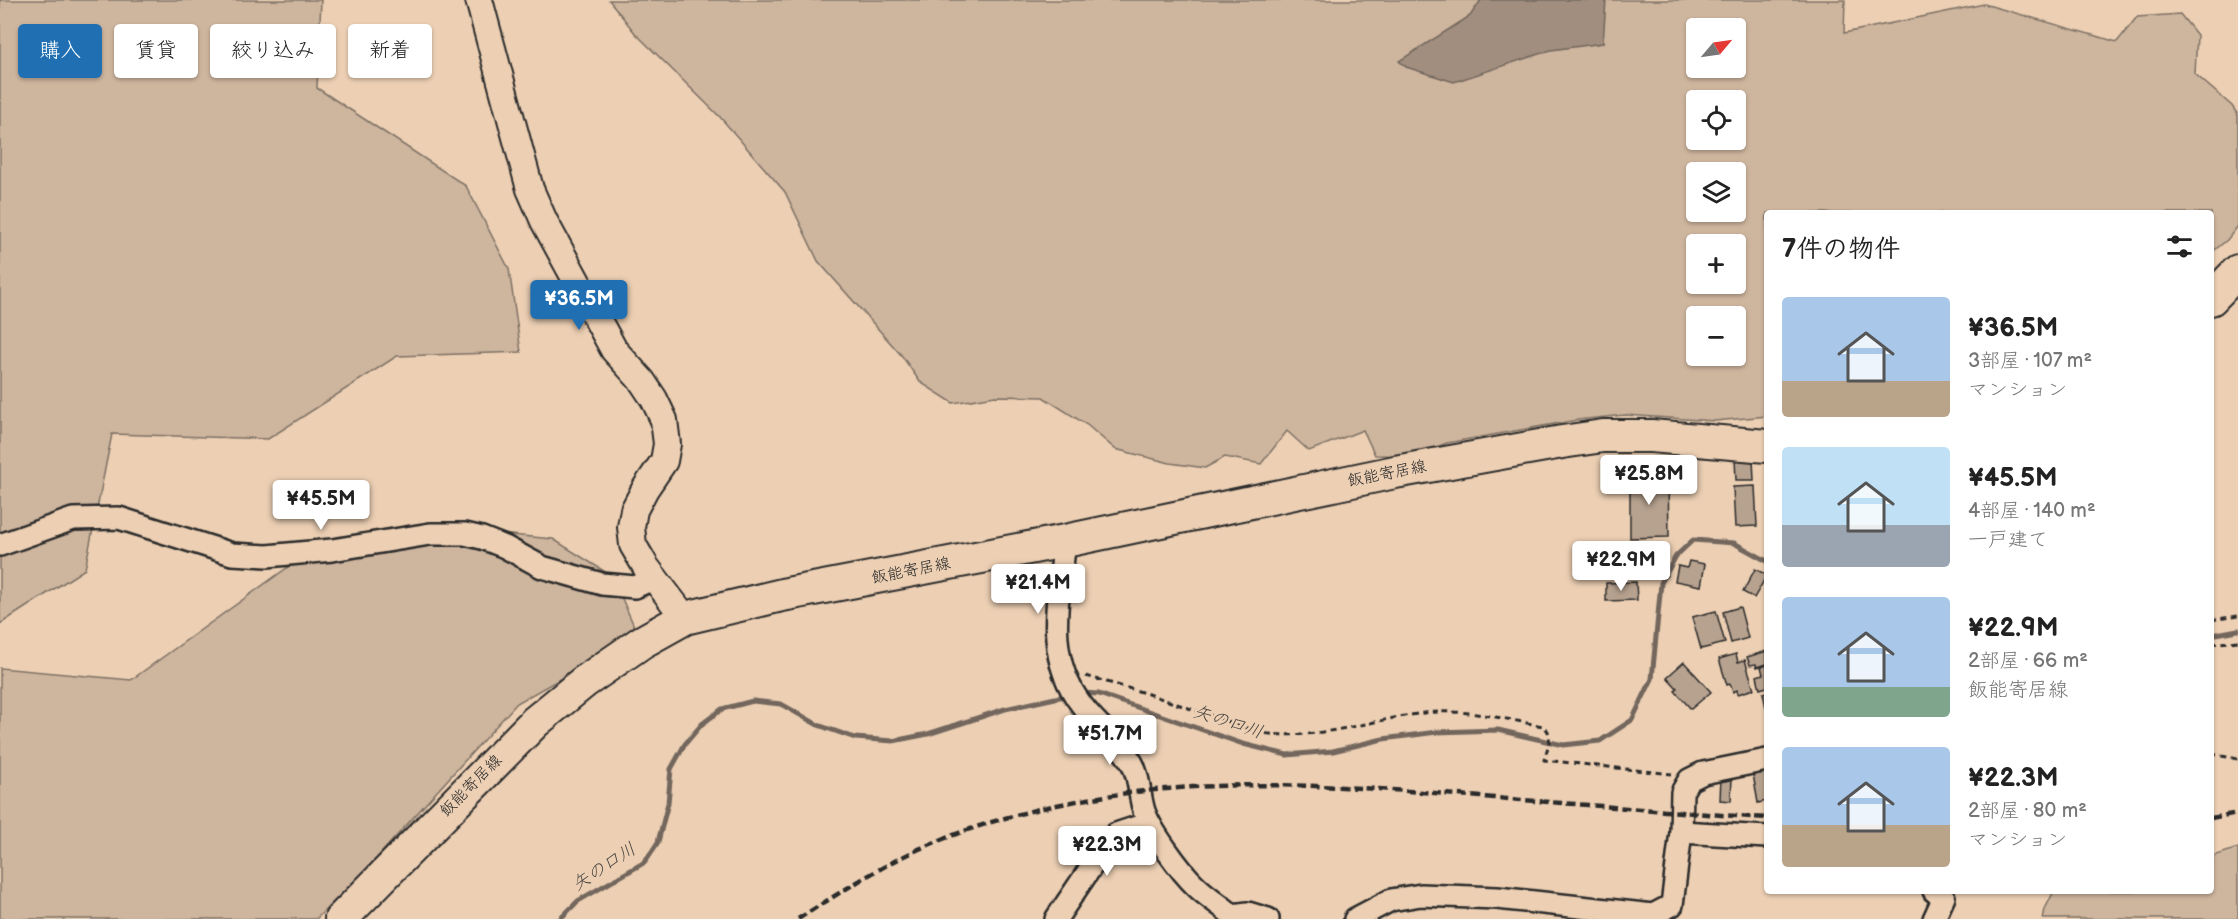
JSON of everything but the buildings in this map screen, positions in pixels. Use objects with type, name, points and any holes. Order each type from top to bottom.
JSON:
[{"type":"main road","points":[[2214,296],[2238,271]]},
{"type":"main road","name":"飯能寄居線","points":[[341,919],[535,722],[584,682],[642,642],[685,618],[782,595],[1065,541],[1395,472],[1603,436],[1651,436],[1764,446]]},
{"type":"street","points":[[479,0],[530,189],[544,222],[614,350],[642,381],[664,420],[667,444],[664,461],[634,510],[631,527],[633,545],[653,579],[685,618]]},
{"type":"street","points":[[0,545],[74,519],[119,518],[232,554],[267,556],[332,550],[430,534],[465,534],[483,537],[542,567],[602,584],[635,587],[653,579]]},
{"type":"street","points":[[1065,541],[1055,636],[1065,677],[1079,703],[1118,744],[1133,764],[1149,823],[1196,886],[1232,915],[1248,914],[1268,919]]},
{"type":"street","points":[[1355,919],[1391,900],[1421,895],[1497,898],[1653,915],[1675,912],[1683,792],[1689,780],[1703,773],[1764,761]]},
{"type":"street","points":[[1056,919],[1110,839],[1116,834],[1149,823]]},
{"type":"street","points":[[1680,832],[1764,837]]},
{"type":"street","points":[[1934,919],[1944,897],[1939,894]]},
{"type":"path","points":[[2214,619],[2238,615]]},
{"type":"path","points":[[2214,644],[2238,641]]},
{"type":"path","points":[[1065,677],[1097,678],[1261,733],[1280,735],[1313,734],[1426,713],[1468,712],[1543,726],[1550,736],[1544,760],[1695,776]]},
{"type":"path","points":[[2214,755],[2238,759]]},
{"type":"shaded area","points":[[0,0],[321,0],[320,24],[210,24],[210,78],[317,78],[317,88],[466,186],[509,269],[521,352],[397,356],[268,439],[112,434],[85,569],[0,624]]},
{"type":"shaded area","points":[[609,0],[1845,0],[1844,33],[1984,4],[2117,42],[2137,17],[2180,14],[2197,35],[2195,74],[2232,106],[2238,115],[2238,226],[2227,240],[2214,251],[2214,210],[1764,210],[1764,416],[1715,421],[1625,415],[1577,420],[1447,443],[1412,456],[1375,455],[1363,430],[1309,451],[1287,431],[1261,464],[1225,457],[1205,468],[1170,463],[1115,449],[1087,425],[1043,397],[995,396],[953,403],[920,382],[902,356],[818,261],[785,192],[720,117],[635,33]]},
{"type":"shaded area","points":[[1481,0],[1606,0],[1603,43],[1551,50],[1454,82],[1406,67],[1399,61],[1470,16]]},
{"type":"shaded area","points":[[479,532],[553,539],[612,576],[638,635],[517,703],[363,873],[316,919],[0,919],[0,668],[131,680],[302,557]]},
{"type":"shaded area","points":[[2238,848],[2238,919],[2043,919],[2052,894],[2214,894],[2214,856]]},
{"type":"waterway","name":"矢の口川","points":[[1082,693],[1099,694],[1243,744],[1287,755],[1333,751],[1383,739],[1437,732],[1498,730],[1563,745],[1600,741],[1632,720],[1652,679],[1661,583],[1676,556],[1693,540],[1734,543],[1764,559]]},
{"type":"waterway","name":"矢の口川","points":[[2214,634],[2238,630]]},
{"type":"waterway","name":"矢の口川","points":[[560,919],[578,901],[645,862],[658,842],[668,803],[671,769],[685,744],[702,724],[722,709],[753,701],[781,704],[818,725],[855,738],[893,741],[928,734],[1005,709],[1069,695]]},
{"type":"railway","points":[[798,919],[884,867],[938,841],[1005,818],[1072,802],[1139,792],[1207,786],[1344,787],[1764,818]]},
{"type":"railway","points":[[2214,817],[2238,813]]}]
